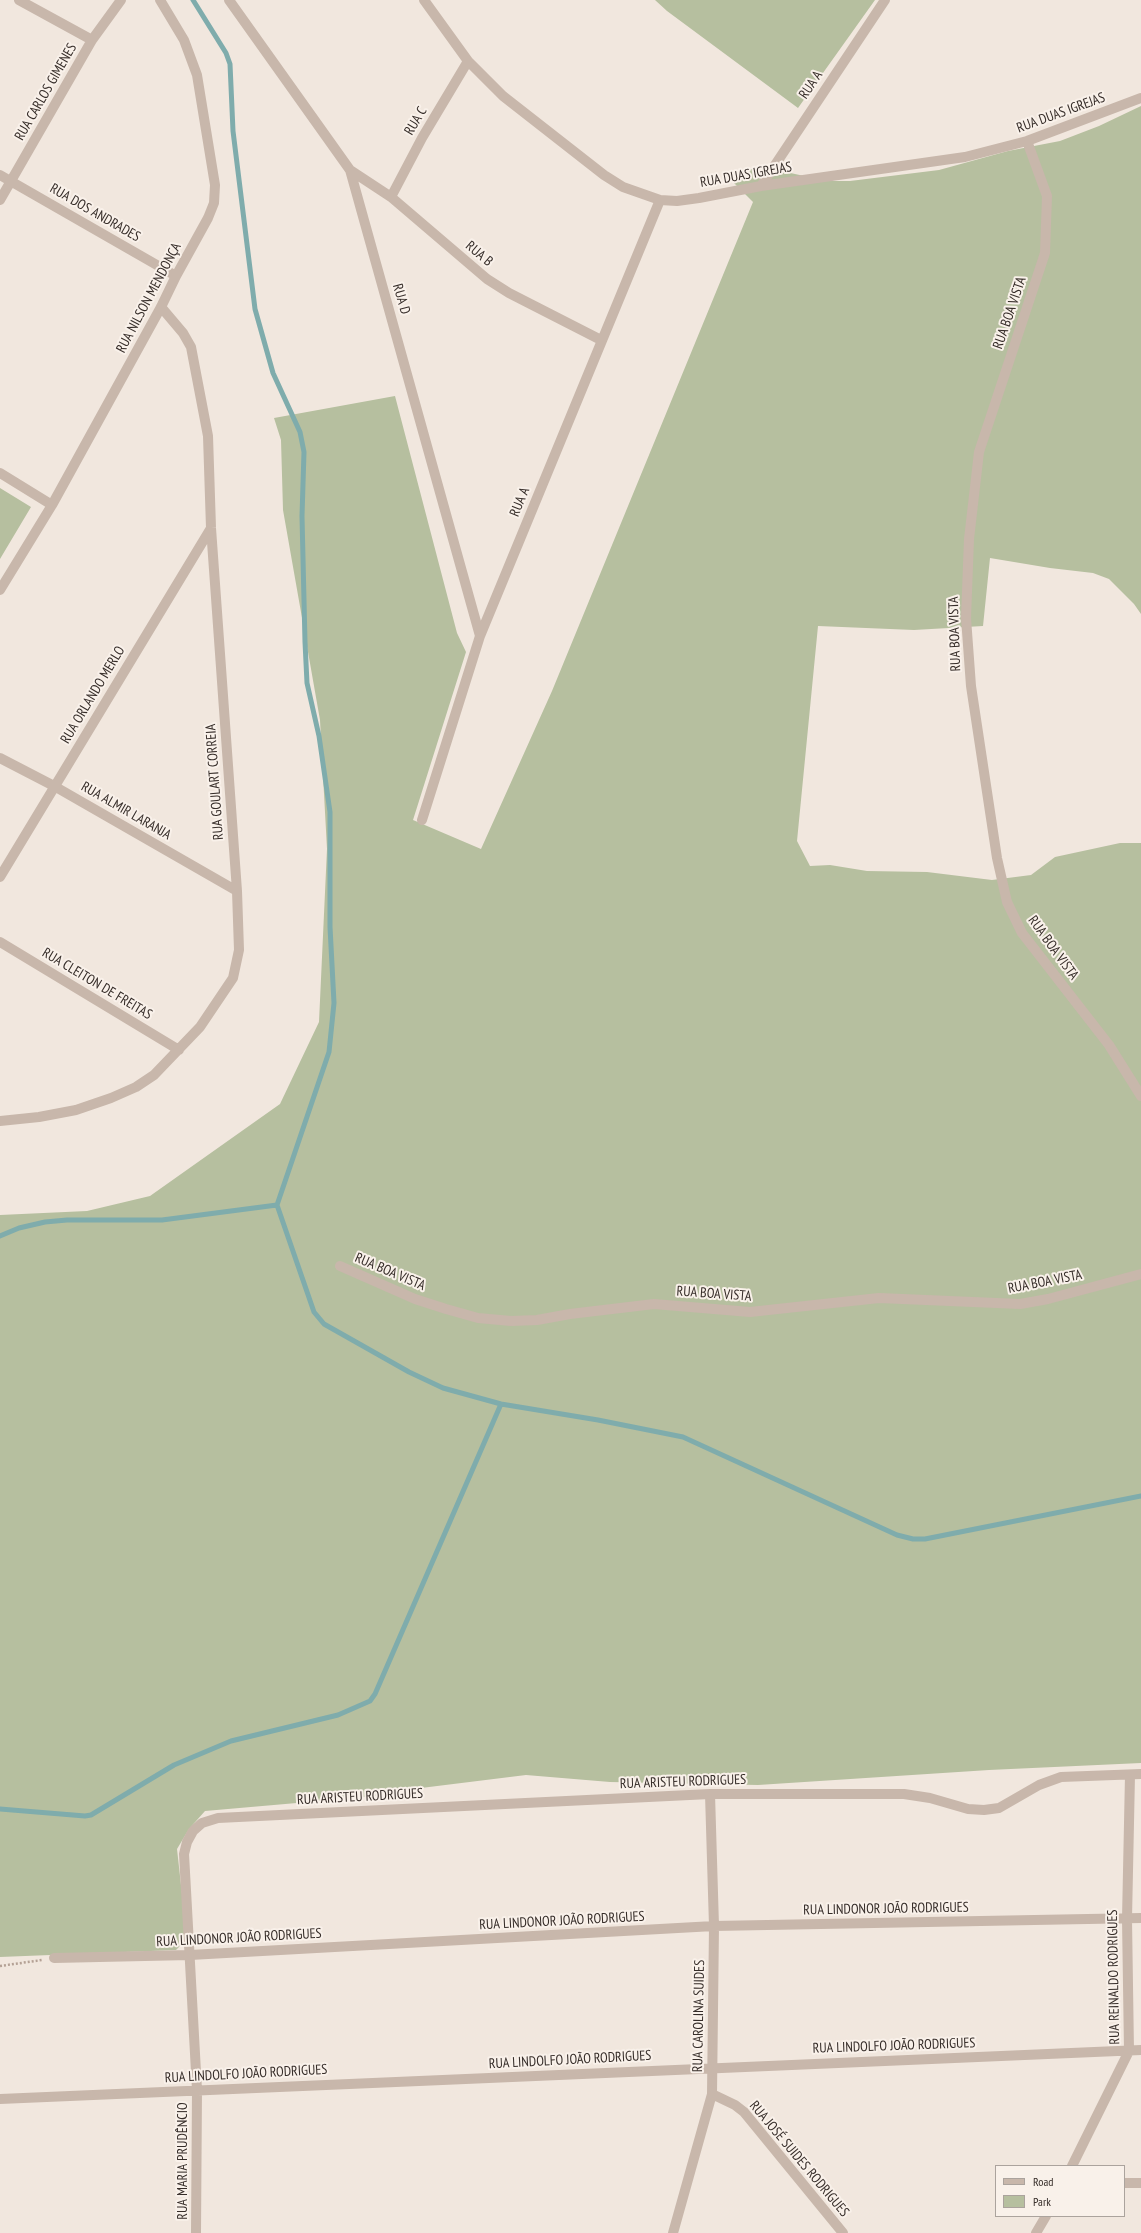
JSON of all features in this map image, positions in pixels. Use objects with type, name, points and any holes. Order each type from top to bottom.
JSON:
[{"type":"street","points":[[19,0],[92,40]]},
{"type":"street","name":"RUA CARLOS GIMENES","points":[[0,200],[92,40],[121,0]]},
{"type":"street","name":"RUA NILSON MENDONÇA","points":[[0,590],[52,505],[161,307],[176,276],[208,218],[214,202],[216,185],[194,63],[175,22],[160,0]]},
{"type":"street","name":"RUA D","points":[[229,0],[350,170],[480,636]]},
{"type":"street","name":"RUA DUAS IGREJAS","points":[[424,0],[468,61],[504,96],[604,175],[623,187],[660,200],[677,201],[699,198],[761,186],[965,157],[1027,141],[1141,98]]},
{"type":"street","name":"RUA A","points":[[761,186],[885,0]]},
{"type":"street","name":"RUA C","points":[[391,197],[422,138],[468,61]]},
{"type":"street","name":"RUA BOA VISTA","points":[[1027,141],[1047,196],[1048,220],[1045,253],[979,452],[968,563],[966,618],[971,686],[997,858],[1006,902],[1022,933],[1109,1045],[1141,1096]]},
{"type":"street","name":"RUA B","points":[[350,170],[391,197],[487,279],[509,294],[601,340]]},
{"type":"street","name":"RUA DOS ANDRADES","points":[[0,175],[176,276]]},
{"type":"street","name":"RUA A","points":[[422,820],[480,636],[660,200]]},
{"type":"street","name":"RUA GOULART CORREIA","points":[[0,1121],[39,1117],[76,1110],[111,1098],[136,1087],[154,1075],[200,1027],[233,978],[239,950],[237,891],[211,528],[208,436],[193,356],[183,333],[161,307]]},
{"type":"street","points":[[0,473],[52,505]]},
{"type":"street","name":"RUA ORLANDO MERLO","points":[[0,877],[211,528]]},
{"type":"street","name":"RUA ALMIR LARANJA","points":[[0,758],[54,786],[237,891]]},
{"type":"street","name":"RUA CLEITON DE FREITAS","points":[[0,942],[179,1050]]},
{"type":"street","name":"RUA BOA VISTA","points":[[340,1266],[385,1286],[434,1305],[478,1318],[510,1321],[537,1320],[570,1314],[654,1304],[750,1312],[879,1298],[1020,1304],[1056,1297],[1141,1274]]},
{"type":"street","name":"RUA ARISTEU RODRIGUES","points":[[218,1818],[710,1794],[904,1794],[930,1798],[968,1809],[984,1810],[999,1808],[1039,1785],[1061,1778],[1141,1774]]},
{"type":"street","name":"RUA REINALDO RODRIGUES","points":[[1072,2165],[1129,2051],[1127,1919],[1130,1775]]},
{"type":"street","name":"RUA CAROLINA SUIDES","points":[[672,2233],[712,2094],[714,1926],[710,1794]]},
{"type":"street","name":"RUA MARIA PRUDÊNCIO","points":[[196,2233],[197,2090],[185,1848],[193,1831],[202,1823],[218,1818]]},
{"type":"street","name":"RUA LINDONOR JOÃO RODRIGUES","points":[[54,1958],[190,1955],[714,1926],[1141,1918]]},
{"type":"street","name":"RUA LINDOLFO JOÃO RODRIGUES","points":[[0,2100],[713,2067],[1141,2050]]},
{"type":"street","name":"RUA JOSÉ SUIDES RODRIGUES","points":[[712,2094],[735,2105],[744,2112],[843,2233]]},
{"type":"street","points":[[1125,2184],[1141,2183]]},
{"type":"street","points":[[1036,2233],[1045,2217]]},
{"type":"path","points":[[0,1966],[54,1958]]},
{"type":"green space","points":[[655,0],[875,0],[798,108],[667,11]]},
{"type":"green space","points":[[1141,106],[1141,614],[1134,604],[1109,579],[1093,573],[1050,568],[990,558],[983,626],[914,630],[818,626],[797,841],[810,866],[830,865],[867,871],[927,872],[992,880],[1031,875],[1055,857],[1120,843],[1141,843],[1141,1763],[989,1770],[758,1785],[610,1782],[526,1775],[413,1789],[377,1796],[205,1811],[189,1829],[177,1849],[186,1930],[184,1942],[176,1950],[0,1957],[0,1215],[87,1211],[150,1196],[280,1104],[319,1022],[327,849],[320,720],[283,510],[281,440],[274,418],[395,396],[457,633],[466,652],[413,820],[481,849],[552,691],[753,202],[725,174],[763,167],[827,181],[850,181],[939,170],[1008,151],[1060,141],[1099,126]]},
{"type":"green space","points":[[0,488],[31,507],[0,559]]},
{"type":"waterway","points":[[193,0],[226,53],[230,64],[233,131],[255,309],[273,373],[300,432],[304,452],[302,516],[307,683],[319,736],[330,812],[330,927],[334,1003],[329,1052],[277,1205],[314,1312],[324,1324],[409,1372],[443,1388],[501,1404],[598,1420],[683,1437],[897,1535],[913,1539],[925,1539],[1141,1496]]},
{"type":"waterway","points":[[0,1236],[19,1228],[45,1222],[67,1220],[162,1220],[277,1205]]},
{"type":"waterway","points":[[0,1809],[85,1816],[91,1815],[174,1765],[231,1741],[338,1715],[370,1701],[375,1694],[501,1404]]}]
